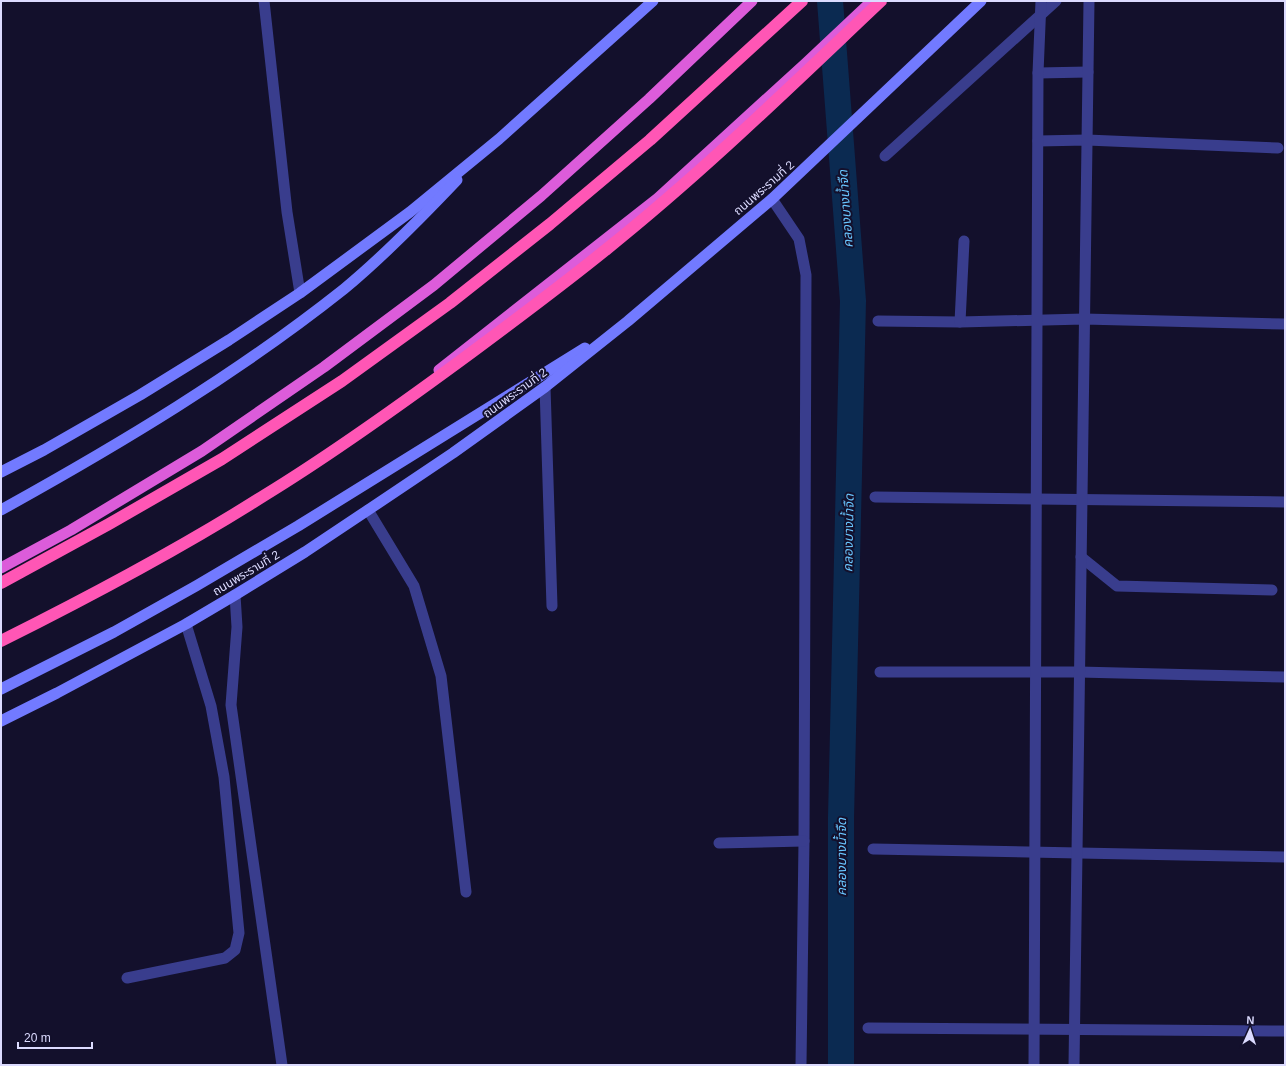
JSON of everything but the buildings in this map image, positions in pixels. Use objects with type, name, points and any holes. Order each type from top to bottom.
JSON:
[{"type":"highway","points":[[1,568],[71,530],[202,451],[324,367],[434,285],[542,196],[644,104],[752,1]]},
{"type":"highway","points":[[1,583],[109,524],[222,459],[342,381],[450,304],[550,224],[650,140],[802,1]]},
{"type":"highway","points":[[1,647],[170,556],[272,494],[349,438],[496,326],[658,198],[872,1]]},
{"type":"highway","points":[[1,641],[57,614],[158,559],[266,495],[358,435],[429,384],[602,253],[668,198],[881,1]]},
{"type":"main road","points":[[1,472],[44,450],[140,394],[229,340],[300,293],[410,212],[499,139],[653,1]]},
{"type":"main road","name":"ถนนพระรามที่ 2","points":[[1,721],[186,624],[235,595],[305,552],[368,510],[453,453],[546,387],[628,321],[772,199],[982,1]]},
{"type":"main road","points":[[1,510],[142,429],[283,336],[345,288],[400,238],[499,139]]},
{"type":"main road","points":[[1,689],[114,632],[196,586],[298,526],[628,321]]},
{"type":"street","points":[[264,1],[287,212],[300,293]]},
{"type":"street","points":[[1034,1065],[1038,73],[1041,1]]},
{"type":"street","points":[[885,156],[1056,1]]},
{"type":"street","points":[[1074,1065],[1081,498],[1090,1]]},
{"type":"street","points":[[1038,73],[1088,72]]},
{"type":"street","points":[[1038,141],[1087,140],[1278,148]]},
{"type":"street","points":[[772,199],[799,239],[806,275],[802,1065]]},
{"type":"street","points":[[960,322],[964,241]]},
{"type":"street","points":[[878,321],[960,322],[1084,320],[1285,324]]},
{"type":"street","points":[[546,387],[552,606]]},
{"type":"street","points":[[875,497],[1036,499],[1081,498],[1285,502]]},
{"type":"street","points":[[368,510],[414,586],[441,676],[466,892]]},
{"type":"street","points":[[1081,556],[1117,586],[1272,590]]},
{"type":"street","points":[[235,595],[237,627],[231,705],[282,1065]]},
{"type":"street","points":[[127,978],[225,958],[235,950],[239,933],[224,778],[211,706],[186,624]]},
{"type":"street","points":[[880,672],[1079,672],[1285,677]]},
{"type":"street","points":[[719,843],[804,841]]},
{"type":"street","points":[[873,849],[1285,857]]},
{"type":"street","points":[[868,1028],[1285,1031]]},
{"type":"waterway","name":"คลองบางน้ำจืด","points":[[830,1],[853,301],[841,818],[841,1065]]}]
